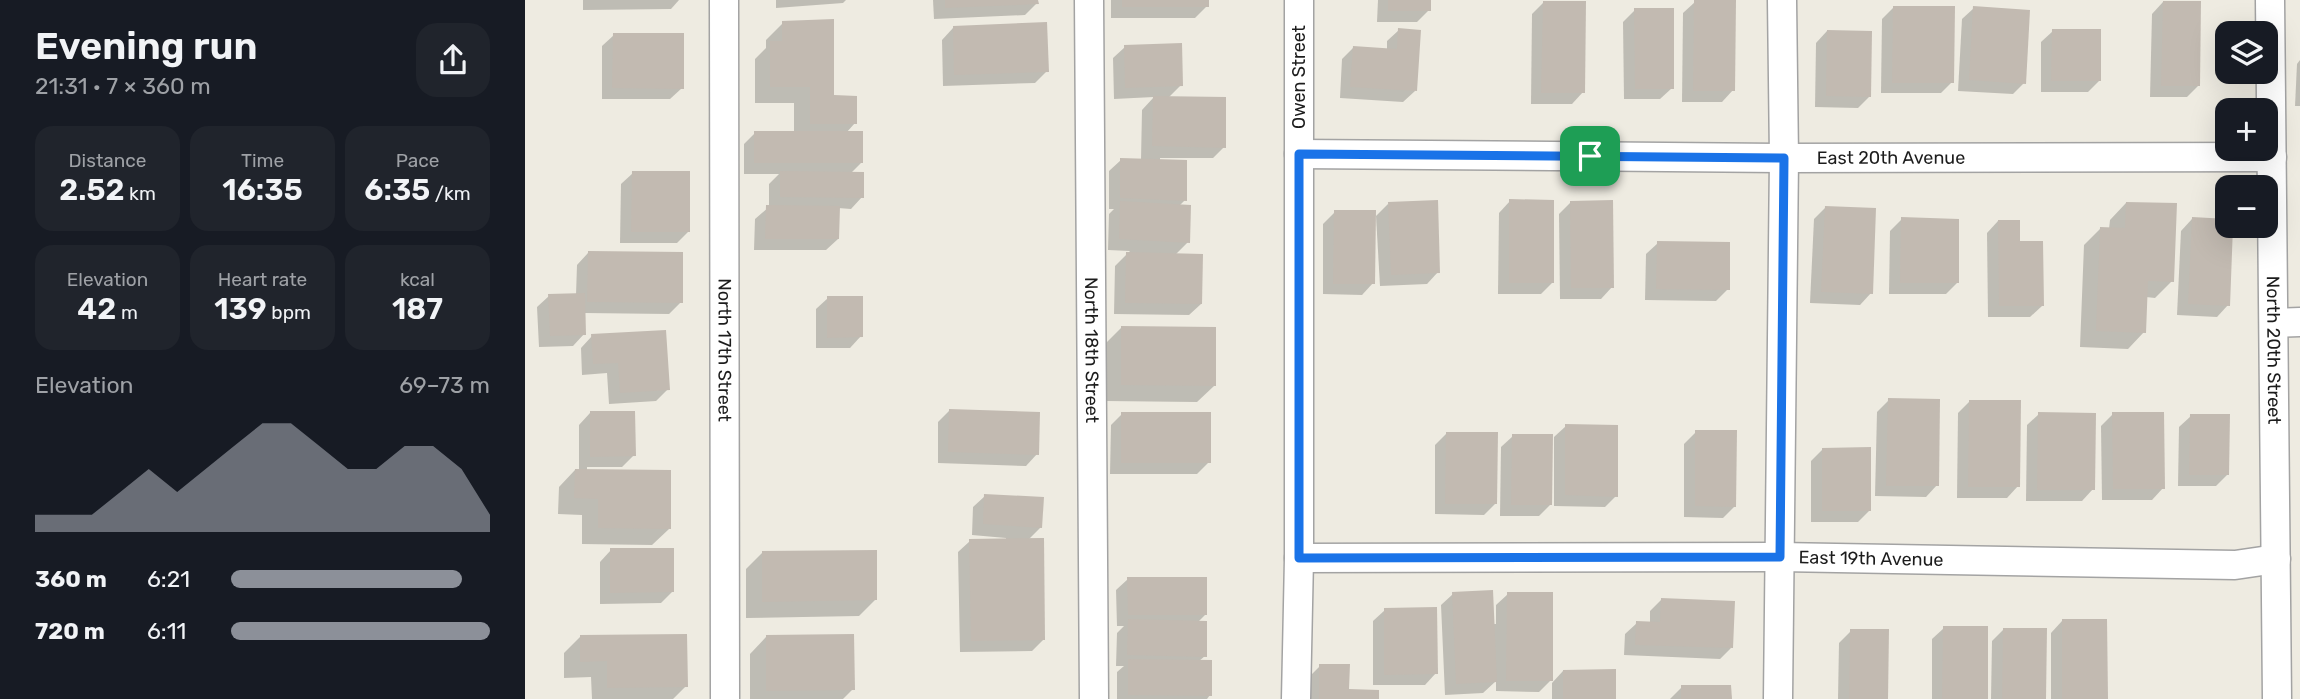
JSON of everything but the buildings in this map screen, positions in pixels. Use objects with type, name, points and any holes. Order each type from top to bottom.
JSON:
[{"type":"street","name":"North 17th Street","points":[[724,0],[725,699]]},
{"type":"street","name":"North 18th Street","points":[[1089,0],[1094,699]]},
{"type":"street","name":"Owen Street","points":[[1296,699],[1299,558],[1299,0]]},
{"type":"street","points":[[1778,699],[1784,158],[1783,0]]},
{"type":"street","name":"North 20th Street","points":[[2270,0],[2271,98]]},
{"type":"street","name":"East 20th Avenue","points":[[1299,154],[1784,158],[2215,157]]},
{"type":"street","name":"North 20th Street","points":[[2272,161],[2287,323],[2277,559],[2285,687]]},
{"type":"street","name":"East 19th Avenue","points":[[1299,558],[1780,557],[2235,565],[2277,559]]},
{"type":"route","points":[[1299,154],[1590,156],[1784,158],[1780,557],[1299,558],[1299,154]]}]
